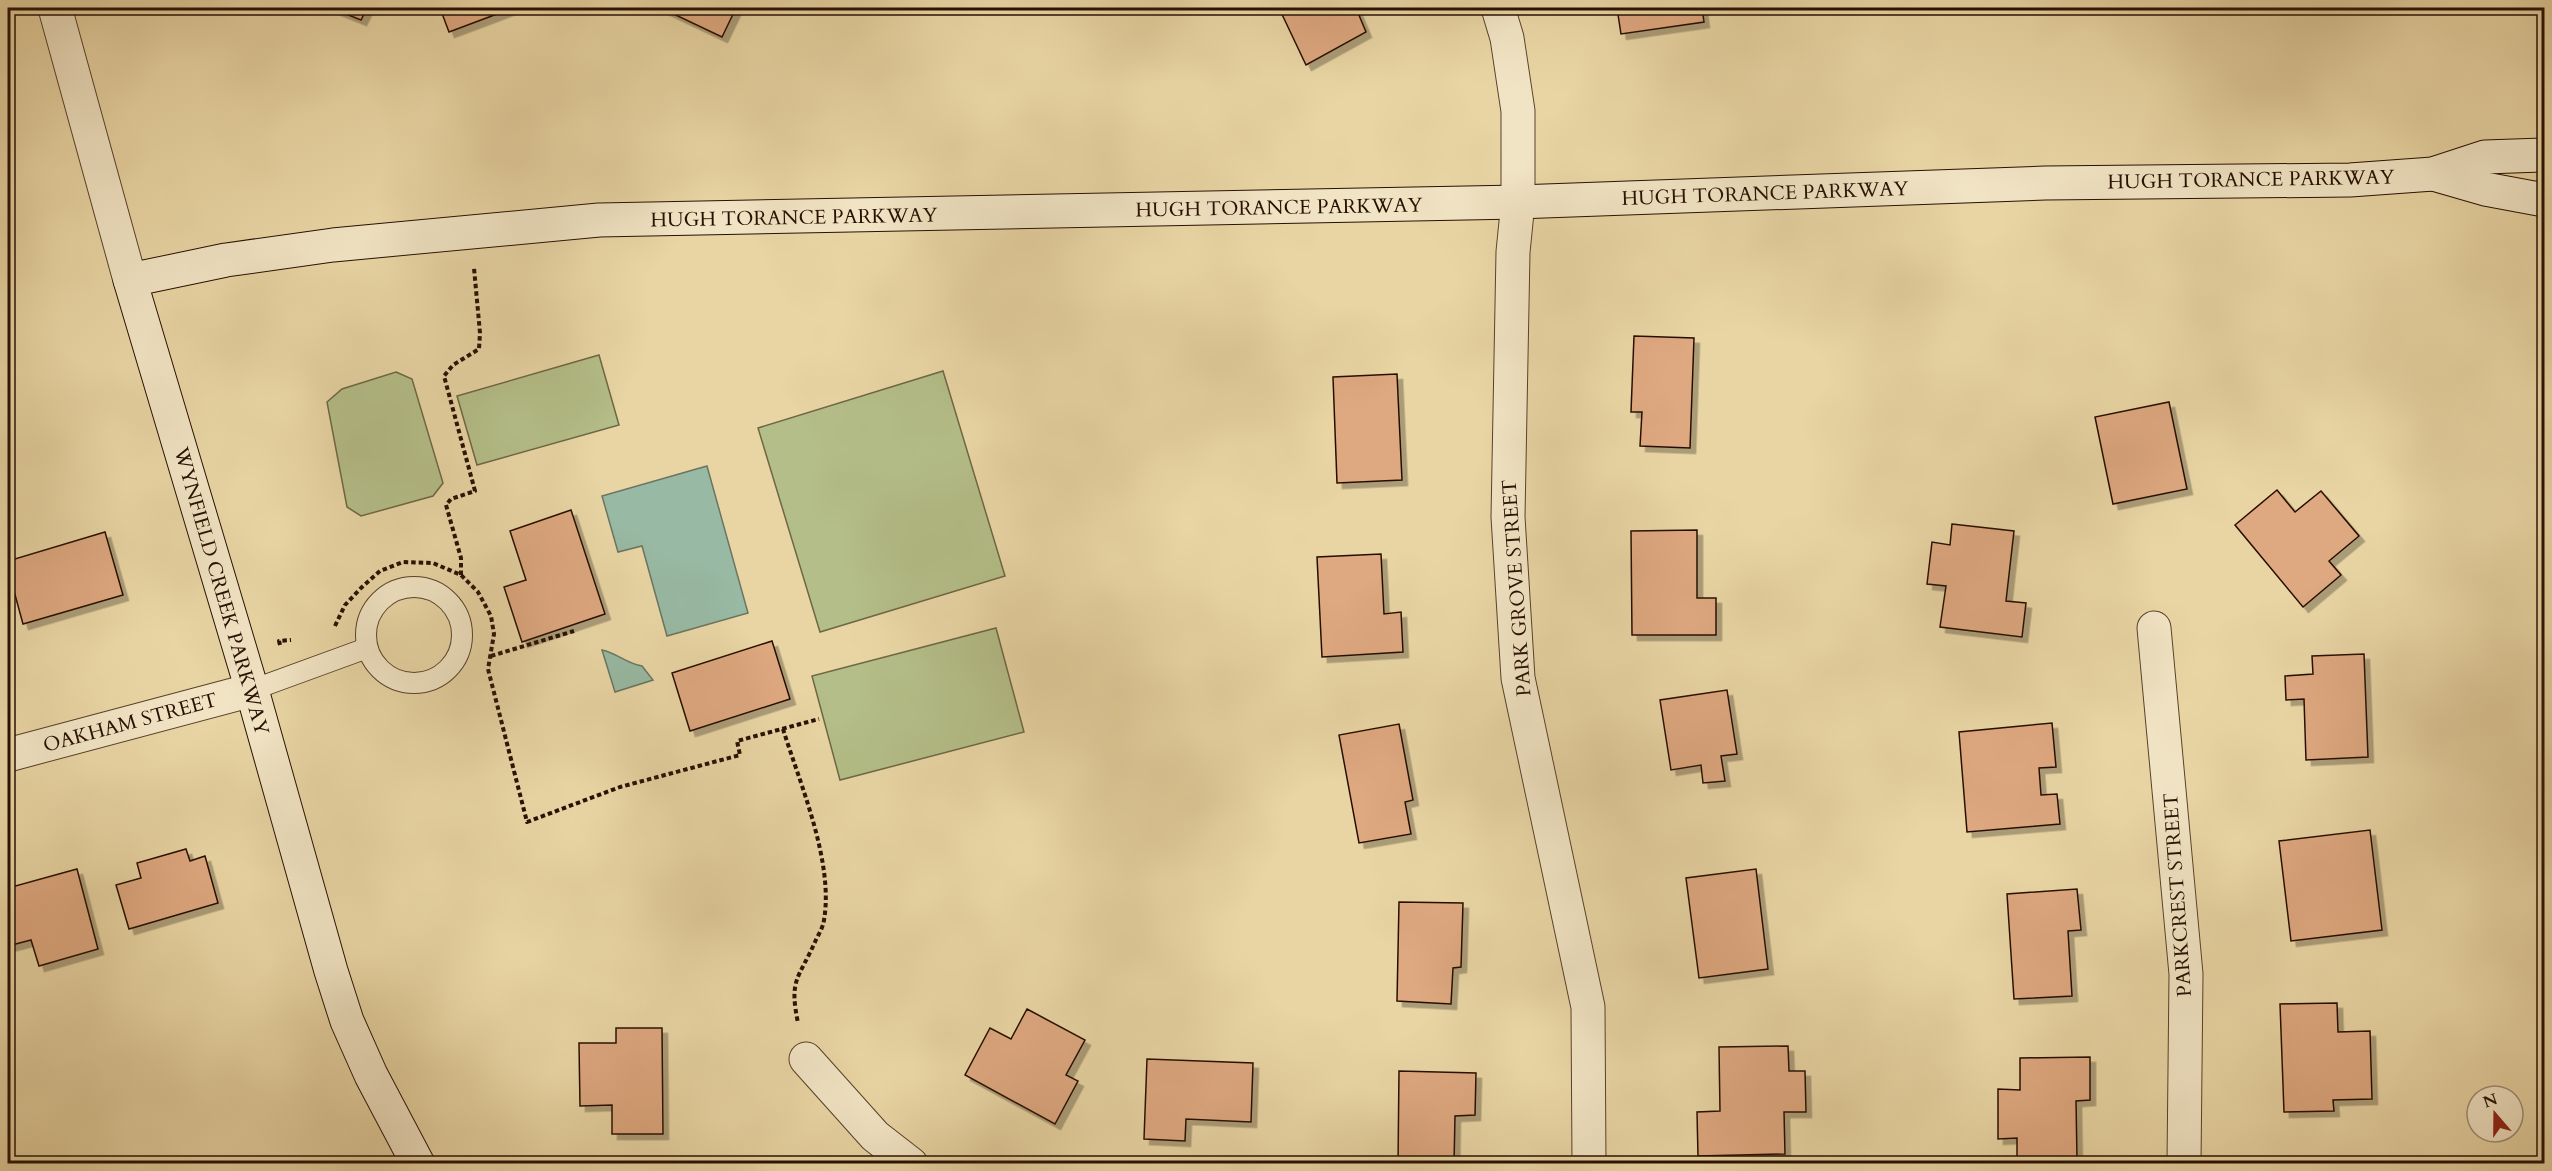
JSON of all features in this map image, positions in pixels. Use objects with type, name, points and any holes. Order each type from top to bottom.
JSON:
[{"type":"street","name":"WYNFIELD CREEK PARKWAY","points":[[55,8],[130,280],[252,690],[331,971],[347,1021],[371,1075],[418,1164]]},
{"type":"street","name":"PARK GROVE STREET","points":[[1498,8],[1507,38],[1518,111],[1518,202],[1513,252],[1508,517],[1518,678],[1588,1007],[1589,1164]]},
{"type":"street","name":"HUGH TORANCE PARKWAY","points":[[130,280],[226,260],[333,245],[599,220],[1518,202],[2045,183],[2350,180],[2433,174],[2485,157],[2544,155]]},
{"type":"street","name":"HUGH TORANCE PARKWAY","points":[[2433,174],[2485,189],[2544,200]]},
{"type":"street","name":"PARKCREST STREET","points":[[2154,628],[2186,974],[2184,1164]]},
{"type":"street","name":"OAKHAM STREET","points":[[8,755],[252,690]]},
{"type":"street","points":[[806,1059],[874,1136],[911,1164]]},
{"type":"lane","points":[[421,587],[439,593],[453,606],[462,623],[463,642],[457,660],[444,675],[426,682],[408,684],[390,678],[375,665],[367,648],[366,629],[372,611],[385,597],[402,588],[421,587]]},
{"type":"lane","points":[[252,690],[367,648]]},
{"type":"path","points":[[461,575],[461,558],[446,506],[451,499],[475,492],[444,376],[453,365],[479,350],[480,333],[471,233]]},
{"type":"path","points":[[328,629],[337,625],[345,605],[380,571],[403,562],[433,564],[461,575],[478,592],[491,616],[494,634],[488,669],[527,822],[620,787],[740,755],[737,741],[819,719]]},
{"type":"path","points":[[491,656],[574,631]]},
{"type":"path","points":[[290,676],[279,641],[301,640]]},
{"type":"path","points":[[783,729],[817,840],[826,896],[824,922],[795,981],[793,995],[806,1059]]},
{"type":"green space","points":[[599,355],[619,425],[477,465],[457,396]]},
{"type":"green space","points":[[943,371],[1005,576],[820,632],[758,428]]},
{"type":"green space","points":[[396,372],[412,379],[443,483],[433,496],[361,516],[347,507],[327,402],[342,389]]},
{"type":"green space","points":[[996,628],[1024,732],[840,780],[812,676]]},
{"type":"shaded area","points":[[707,466],[748,613],[667,636],[642,546],[618,552],[602,496]]},
{"type":"shaded area","points":[[602,650],[642,666],[653,680],[615,692]]},
{"type":"building","points":[[331,8],[367,8],[361,20]]},
{"type":"building","points":[[440,8],[513,8],[449,32]]},
{"type":"building","points":[[661,8],[736,8],[722,37]]},
{"type":"building","points":[[1279,8],[1356,8],[1366,32],[1306,65]]},
{"type":"building","points":[[1617,8],[1702,8],[1704,22],[1621,34]]},
{"type":"building","points":[[1634,336],[1694,338],[1690,448],[1640,446],[1642,412],[1631,412]]},
{"type":"building","points":[[1397,374],[1402,480],[1337,483],[1333,377]]},
{"type":"building","points":[[2169,402],[2187,489],[2113,504],[2095,417]]},
{"type":"building","points":[[2277,490],[2295,512],[2321,491],[2359,536],[2329,561],[2341,575],[2303,607],[2235,525]]},
{"type":"building","points":[[571,510],[605,614],[522,642],[504,587],[526,580],[510,531]]},
{"type":"building","points":[[1952,524],[2014,531],[2006,601],[2026,603],[2022,637],[1940,627],[1946,586],[1927,584],[1932,542],[1950,545]]},
{"type":"building","points":[[1697,530],[1697,598],[1716,598],[1716,635],[1632,635],[1631,531]]},
{"type":"building","points":[[105,532],[123,595],[23,624],[8,569],[8,561]]},
{"type":"building","points":[[1381,554],[1384,614],[1401,612],[1403,652],[1322,657],[1317,557]]},
{"type":"building","points":[[772,641],[790,699],[690,731],[672,673]]},
{"type":"building","points":[[2364,654],[2368,757],[2306,760],[2304,699],[2286,700],[2285,676],[2313,674],[2312,656]]},
{"type":"building","points":[[1727,690],[1737,754],[1721,756],[1725,781],[1703,783],[1701,765],[1671,770],[1660,700]]},
{"type":"building","points":[[2052,723],[2056,767],[2039,768],[2041,795],[2057,794],[2060,824],[1967,832],[1959,732]]},
{"type":"building","points":[[1399,724],[1413,800],[1405,802],[1411,834],[1359,843],[1339,735]]},
{"type":"building","points":[[2370,830],[2382,930],[2291,941],[2279,841]]},
{"type":"building","points":[[186,849],[190,861],[205,856],[218,903],[129,929],[116,885],[141,878],[137,863]]},
{"type":"building","points":[[77,869],[98,949],[39,966],[31,940],[8,946],[8,888]]},
{"type":"building","points":[[1756,869],[1768,969],[1699,978],[1686,878]]},
{"type":"building","points":[[2077,889],[2081,930],[2068,931],[2072,996],[2014,999],[2007,894]]},
{"type":"building","points":[[1399,902],[1463,903],[1461,967],[1453,968],[1451,1004],[1397,1001]]},
{"type":"building","points":[[2337,1003],[2338,1032],[2370,1031],[2372,1099],[2333,1100],[2334,1111],[2284,1112],[2280,1004]]},
{"type":"building","points":[[1027,1009],[1085,1040],[1066,1075],[1078,1081],[1055,1124],[965,1075],[990,1028],[1011,1039]]},
{"type":"building","points":[[616,1028],[662,1028],[663,1134],[612,1134],[612,1105],[580,1106],[579,1043],[616,1043]]},
{"type":"building","points":[[1788,1046],[1789,1071],[1805,1071],[1806,1112],[1784,1112],[1785,1154],[1698,1156],[1697,1112],[1720,1111],[1719,1047]]},
{"type":"building","points":[[2090,1057],[2090,1100],[2076,1101],[2077,1159],[2017,1160],[2017,1138],[1998,1139],[1998,1089],[2020,1090],[2020,1058]]},
{"type":"building","points":[[1147,1059],[1253,1063],[1251,1122],[1186,1119],[1185,1141],[1144,1139]]},
{"type":"building","points":[[1399,1071],[1476,1073],[1475,1115],[1455,1116],[1454,1164],[1398,1164]]}]
